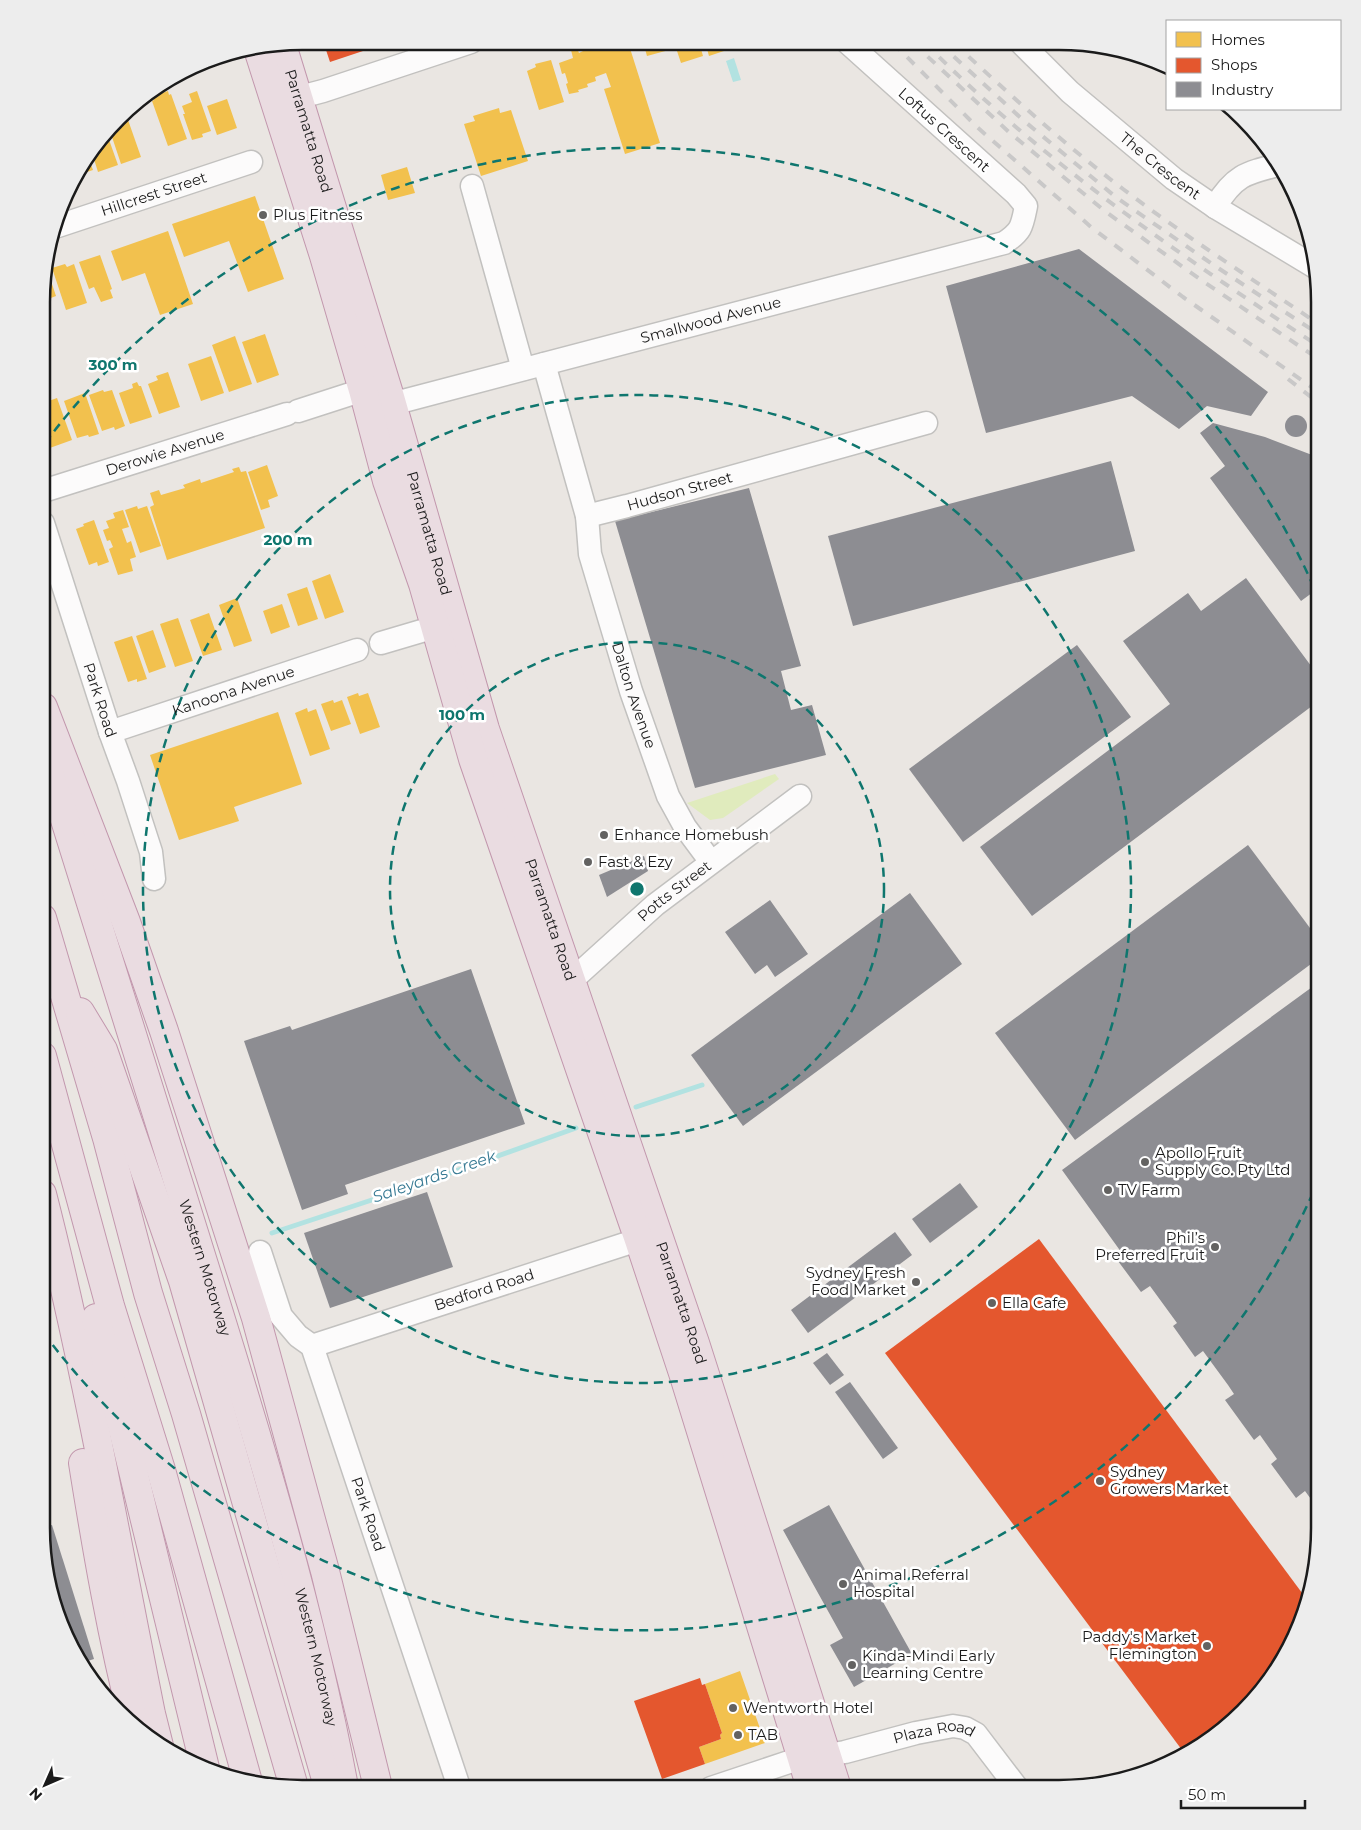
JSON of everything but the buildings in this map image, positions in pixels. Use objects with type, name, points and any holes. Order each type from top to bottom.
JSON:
[{"type":"highway","name":"Parramatta Road","points":[[283,51],[287,101],[323,250],[387,481],[423,584],[444,624]]},
{"type":"highway","name":"Parramatta Road","points":[[261,53],[287,101],[390,397],[444,624],[473,759],[561,984],[648,1237],[720,1490],[814,1758],[831,1780]]},
{"type":"highway","points":[[50,725],[126,922],[164,1031],[225,1225],[248,1257],[256,1318],[328,1580],[376,1780]]},
{"type":"highway","name":"Western Motorway","points":[[50,775],[61,806],[183,1240],[195,1276],[234,1360],[303,1600],[343,1780]]},
{"type":"highway","points":[[50,945],[107,1138],[137,1257],[186,1414],[292,1779]]},
{"type":"highway","points":[[61,981],[103,1050],[183,1240]]},
{"type":"highway","points":[[50,1085],[88,1225],[76,1279]]},
{"type":"highway","points":[[50,1214],[76,1279],[203,1759]]},
{"type":"highway","points":[[50,1240],[76,1279],[84,1315],[96,1540],[121,1674],[131,1712]]},
{"type":"highway","points":[[195,1276],[301,1693],[327,1780]]},
{"type":"highway","points":[[84,1315],[86,1382],[156,1733]]},
{"type":"highway","points":[[84,1315],[161,1470],[245,1773]]},
{"type":"highway","name":"Parramatta Road","points":[[813,1780],[814,1758]]},
{"type":"street","points":[[287,101],[446,50]]},
{"type":"street","name":"Loftus Crescent","points":[[856,50],[1016,194],[1026,206],[1022,224]]},
{"type":"street","name":"The Crescent","points":[[1028,50],[1051,74],[1113,129],[1174,179],[1308,263]]},
{"type":"street","name":"Hillcrest Street","points":[[62,225],[251,162]]},
{"type":"street","points":[[1215,206],[1238,178],[1249,172],[1271,166]]},
{"type":"street","points":[[472,186],[587,516]]},
{"type":"street","name":"Smallwood Avenue","points":[[363,390],[403,401],[1004,243],[1017,234],[1022,224]]},
{"type":"street","name":"Derowie Avenue","points":[[50,489],[363,390]]},
{"type":"street","name":"Hudson Street","points":[[587,516],[926,423]]},
{"type":"street","name":"Dalton Avenue","points":[[587,516],[590,554],[631,691],[668,796],[685,827],[711,862]]},
{"type":"street","name":"Park Road","points":[[50,545],[151,852],[154,879]]},
{"type":"street","points":[[381,644],[444,624]]},
{"type":"street","name":"Kanoona Avenue","points":[[110,732],[357,650]]},
{"type":"street","name":"Potts Street","points":[[561,984],[655,905],[800,796]]},
{"type":"street","name":"Bedford Road","points":[[312,1346],[648,1237]]},
{"type":"street","points":[[248,1257],[281,1316],[298,1336],[312,1346]]},
{"type":"street","name":"Park Road","points":[[312,1346],[457,1780]]},
{"type":"street","name":"Plaza Road","points":[[814,1758],[953,1726],[966,1728],[976,1734],[1011,1780]]},
{"type":"street","points":[[735,1780],[789,1762],[814,1758]]},
{"type":"green space","points":[[775,774],[779,779],[723,818],[710,820],[687,803]]},
{"type":"water","points":[[734,58],[741,80],[733,82],[726,61]]},
{"type":"waterway","name":"Saleyards Creek","points":[[636,1107],[702,1085]]},
{"type":"waterway","name":"Saleyards Creek","points":[[272,1233],[408,1188],[576,1128]]},
{"type":"railway","points":[[900,50],[977,127],[1091,227],[1183,297],[1311,387]]},
{"type":"railway","points":[[921,50],[1010,133],[1106,212],[1204,282],[1311,354]]},
{"type":"railway","points":[[932,50],[1017,128],[1065,167],[1165,242],[1311,341]]},
{"type":"railway","points":[[947,50],[1023,120],[1117,198],[1311,329]]},
{"type":"railway","points":[[962,50],[1037,118],[1123,189],[1311,319]]},
{"type":"railway","points":[[1288,379],[1311,397]]},
{"type":"place","name":"Plus Fitness","points":[[263,215]]},
{"type":"place","name":"Enhance Homebush","points":[[604,835]]},
{"type":"place","name":"Fast & Ezy","points":[[588,862]]},
{"type":"place","name":"Apollo Fruit Supply Co. Pty Ltd","points":[[1145,1162]]},
{"type":"place","name":"TV Farm","points":[[1108,1190]]},
{"type":"place","name":"Phil’s Preferred Fruit","points":[[1215,1247]]},
{"type":"place","name":"Sydney Fresh Food Market","points":[[916,1282]]},
{"type":"place","name":"Ella Cafe","points":[[992,1303]]},
{"type":"place","name":"Sydney Growers Market","points":[[1100,1481]]},
{"type":"place","name":"Animal Referral Hospital","points":[[843,1584]]},
{"type":"place","name":"Paddy's Market Flemington","points":[[1207,1646]]},
{"type":"place","name":"Kinda-Mindi Early Learning Centre","points":[[852,1665]]},
{"type":"place","name":"Wentworth Hotel","points":[[733,1708]]},
{"type":"place","name":"TAB","points":[[738,1735]]}]
